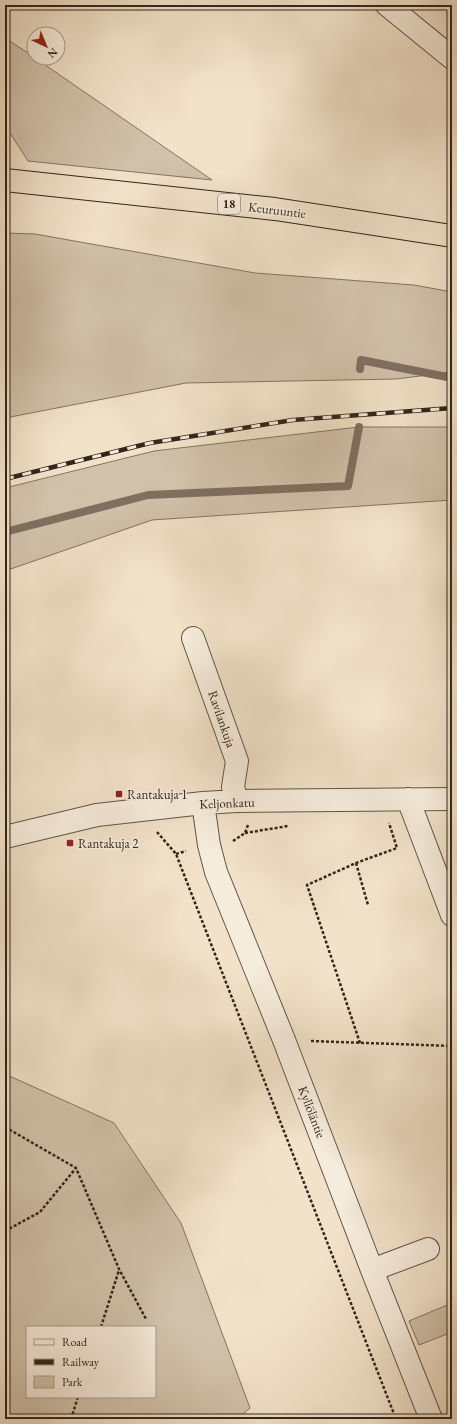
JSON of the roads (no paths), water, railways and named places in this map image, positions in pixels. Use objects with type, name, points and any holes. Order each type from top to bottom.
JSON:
[{"type":"highway","name":"Keuruuntie","points":[[5,180],[275,209],[452,236]]},
{"type":"street","points":[[388,5],[452,58]]},
{"type":"street","name":"Ravilankuja","points":[[193,638],[237,761],[233,787],[237,801]]},
{"type":"street","points":[[408,799],[452,915]]},
{"type":"street","name":"Keljonkatu","points":[[5,837],[97,814],[203,803],[237,801],[452,799]]},
{"type":"street","name":"Kyllöläntie","points":[[203,803],[208,845],[216,872],[284,1040],[431,1419]]},
{"type":"street","points":[[372,1270],[428,1249]]},
{"type":"waterway","points":[[360,369],[361,360],[452,378]]},
{"type":"waterway","points":[[5,532],[148,495],[348,486],[359,427]]},
{"type":"railway","points":[[5,479],[150,443],[293,420],[452,408]]},
{"type":"place","name":"Rantakuja 1","points":[[119,794]]},
{"type":"place","name":"Rantakuja 2","points":[[70,843]]}]
